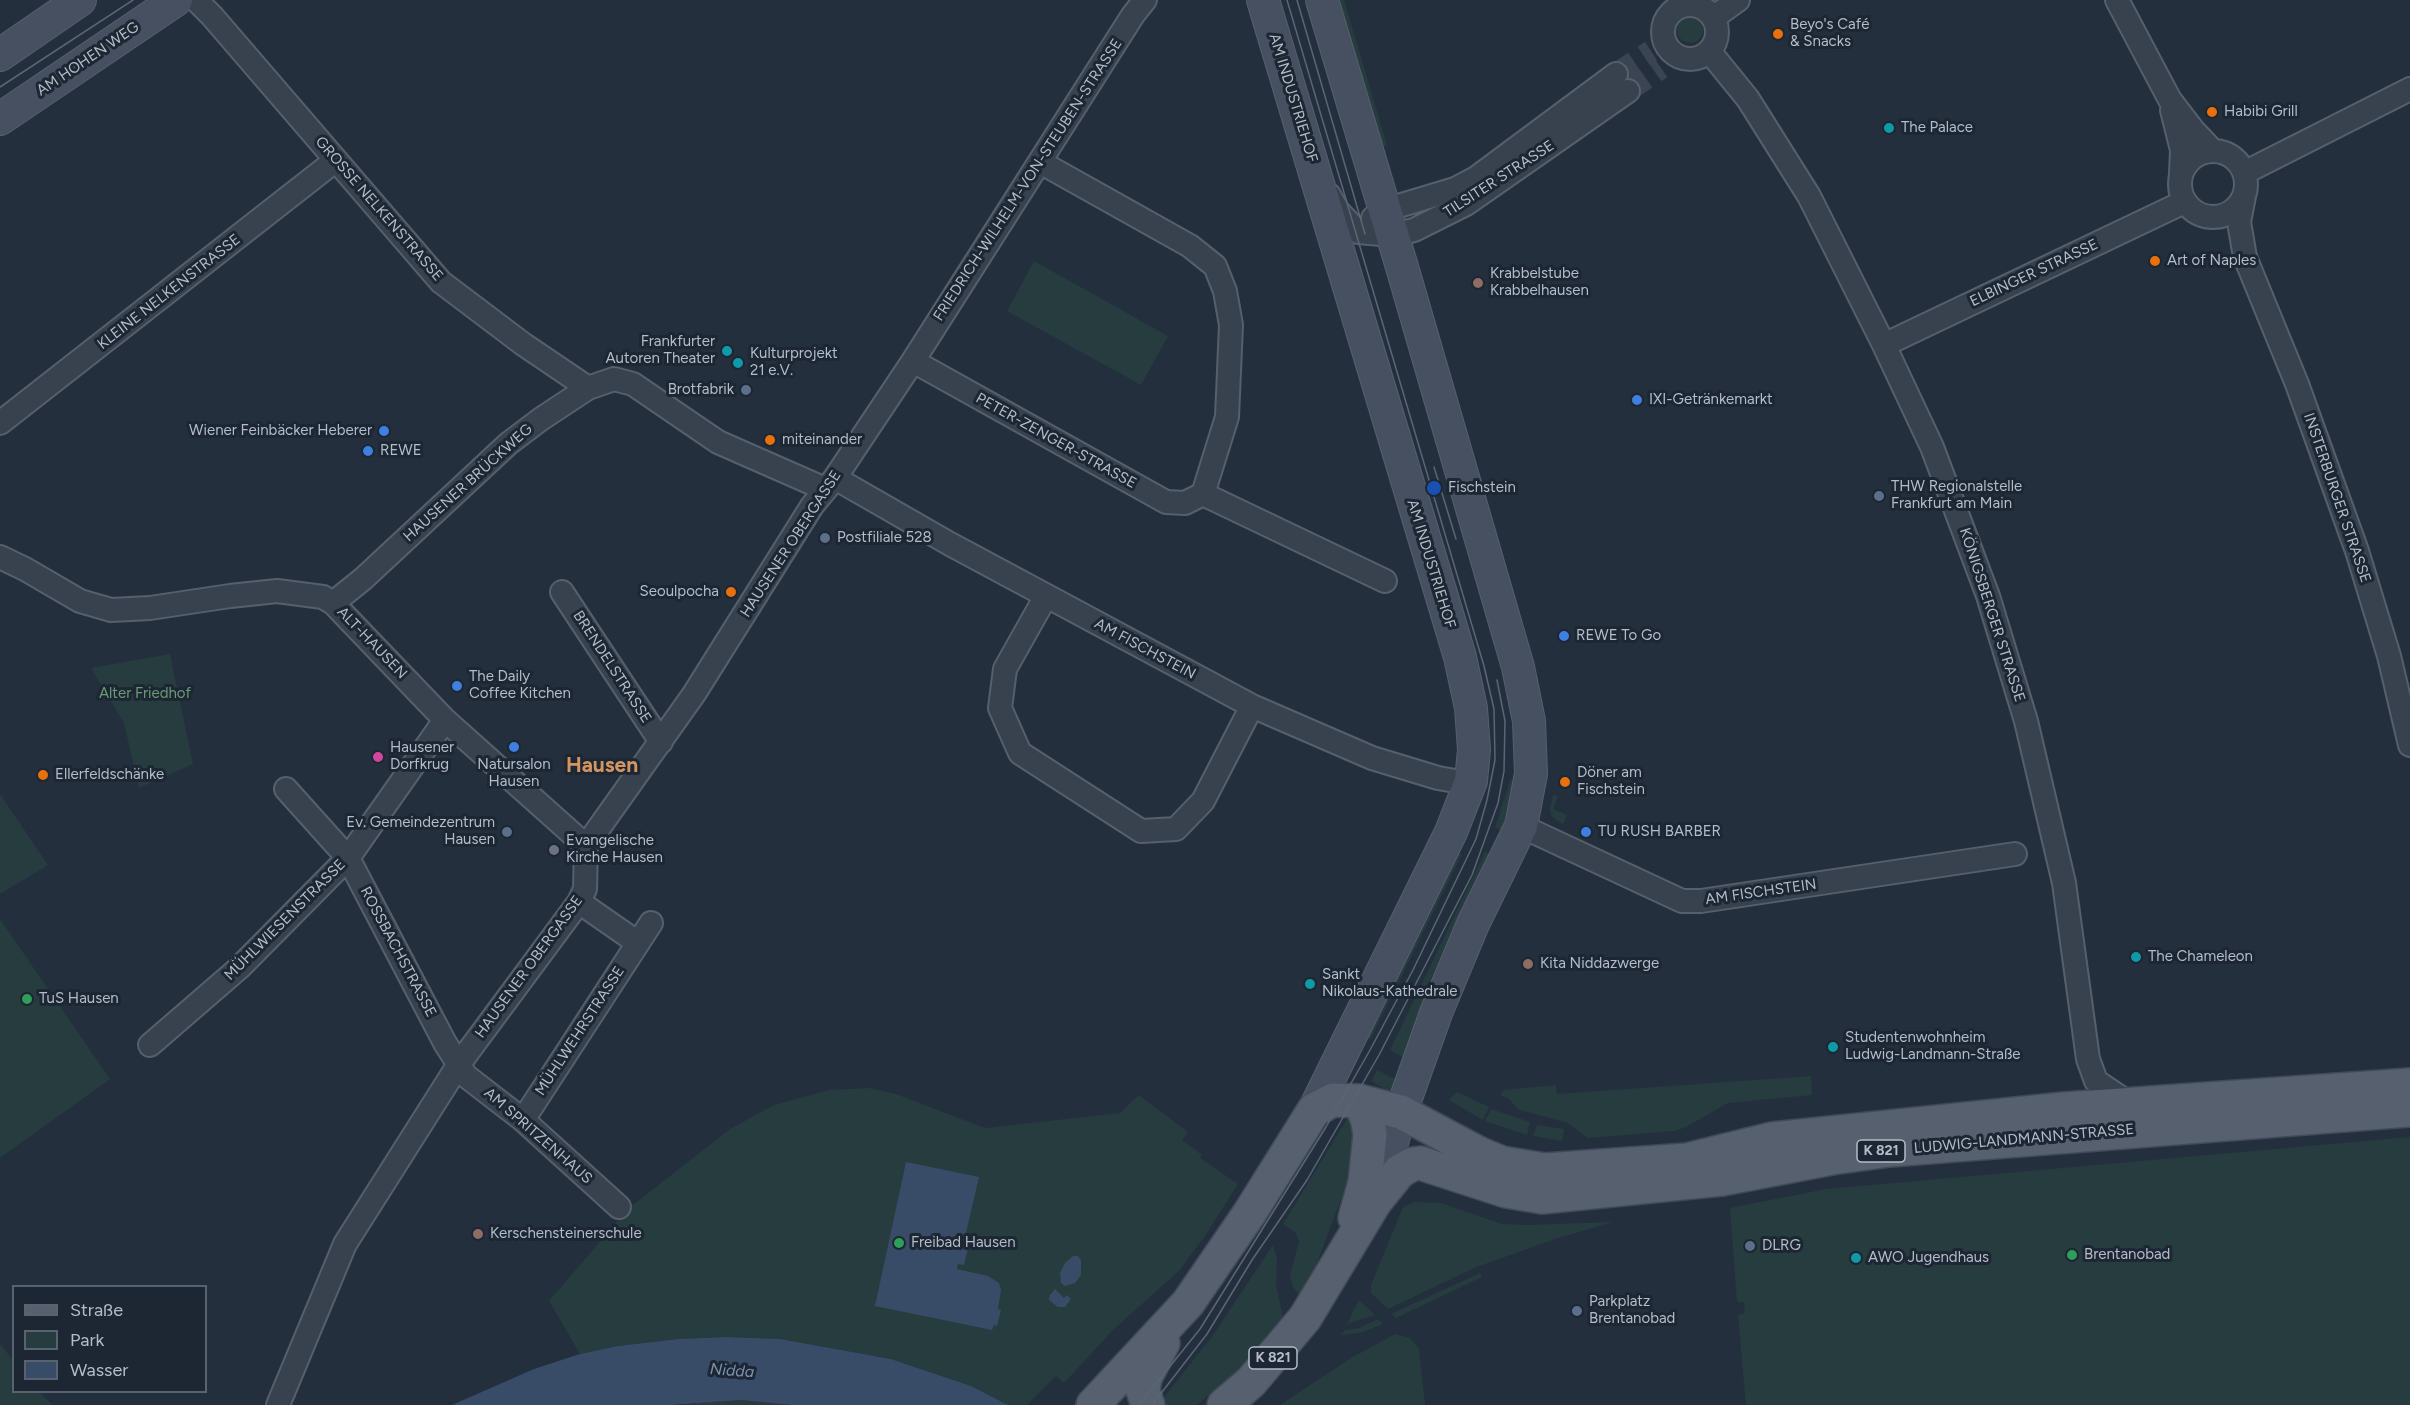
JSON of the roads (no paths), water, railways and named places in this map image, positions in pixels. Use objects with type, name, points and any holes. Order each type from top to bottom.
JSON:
[{"type":"main road","points":[[0,55],[80,0]]},
{"type":"main road","name":"AM HOHEN WEG","points":[[0,119],[176,0]]},
{"type":"main road","name":"AM INDUSTRIEHOF","points":[[1263,0],[1464,676],[1473,732],[1472,781],[1451,832],[1314,1110]]},
{"type":"main road","points":[[1322,0],[1389,222],[1526,697],[1531,774],[1521,826],[1473,924],[1436,1013],[1401,1112]]},
{"type":"main road","name":"LUDWIG-LANDMANN-STRASSE","points":[[1314,1110],[1333,1100],[1359,1101],[1401,1112],[1478,1153],[1502,1163],[1545,1170],[1687,1160],[1772,1139],[2064,1109],[2410,1085]]},
{"type":"main road","points":[[1344,1252],[1362,1193],[1369,1153],[1368,1118],[1359,1101]]},
{"type":"main road","points":[[1148,1405],[1143,1390],[1145,1378],[1169,1333],[1249,1214],[1314,1110]]},
{"type":"main road","name":"LUDWIG-LANDMANN-STRASSE","points":[[1224,1405],[1251,1382],[1305,1318],[1375,1202],[1400,1171],[1420,1163],[1506,1191],[1542,1197],[1722,1179],[1832,1158],[1890,1150],[2410,1110]]},
{"type":"main road","name":"LUDWIG-LANDMANN-STRASSE","points":[[1375,1202],[1401,1112]]},
{"type":"main road","points":[[1097,1401],[1188,1304]]},
{"type":"street","name":"GROSSE NELKENSTRASSE","points":[[196,0],[441,282],[523,344],[588,388]]},
{"type":"street","name":"FRIEDRICH-WILHELM-VON-STEUBEN-STRASSE","points":[[912,361],[1133,15],[1145,0]]},
{"type":"street","points":[[1656,0],[1663,47]]},
{"type":"street","points":[[1713,18],[1738,0]]},
{"type":"street","points":[[2117,0],[2170,99],[2193,130],[2213,151]]},
{"type":"street","points":[[1687,2],[1700,6],[1713,18],[1717,27],[1716,37],[1709,51],[1695,58],[1663,47],[1670,13],[1681,5],[1687,2]]},
{"type":"street","name":"KÖNIGSBERGER STRASSE","points":[[1709,51],[1748,99],[1809,196],[1929,438],[1988,596],[2026,721],[2064,883],[2088,1059],[2096,1081],[2130,1104]]},
{"type":"street","name":"TILSITER STRASSE","points":[[1358,232],[1389,222],[1414,230],[1466,204],[1622,83]]},
{"type":"street","points":[[2181,173],[2190,160],[2200,154],[2213,151],[2233,157],[2244,173],[2410,89]]},
{"type":"street","points":[[2170,99],[2182,150],[2179,184],[2193,209],[2213,218],[2229,214],[2244,196]]},
{"type":"street","name":"KLEINE NELKENSTRASSE","points":[[0,423],[336,160]]},
{"type":"street","points":[[1040,162],[1190,246],[1215,266],[1226,291],[1231,325],[1227,417],[1203,494],[1385,581]]},
{"type":"street","points":[[1312,164],[1338,211],[1358,232],[1344,271]]},
{"type":"street","name":"INSTERBURGER STRASSE","points":[[2244,173],[2246,185],[2239,222],[2245,257],[2297,384],[2357,551],[2389,656],[2410,745]]},
{"type":"street","name":"ELBINGER STRASSE","points":[[1884,345],[2193,209]]},
{"type":"street","name":"INSTERBURGER STRASSE","points":[[2193,209],[2226,232],[2245,257]]},
{"type":"street","name":"HAUSENER OBERGASSE","points":[[278,1405],[339,1253],[459,1064],[579,902],[585,889],[586,846],[661,742],[912,361]]},
{"type":"street","name":"PETER-ZENGER-STRASSE","points":[[912,361],[1166,502],[1185,503],[1203,494]]},
{"type":"street","name":"HAUSENER BRÜCKWEG","points":[[333,603],[363,579],[508,444],[588,388],[614,379]]},
{"type":"street","name":"AM FISCHSTEIN","points":[[614,379],[633,384],[718,442],[830,484],[1251,706],[1372,758],[1438,778],[1472,781]]},
{"type":"street","name":"ALT-HAUSEN","points":[[0,557],[80,601],[111,610],[150,608],[277,591],[317,596],[333,603],[445,720],[586,846]]},
{"type":"street","name":"BRENDELSTRASSE","points":[[562,592],[661,742]]},
{"type":"street","points":[[1046,596],[1005,669],[1000,708],[1020,753],[1141,831],[1176,829],[1203,801],[1251,706]]},
{"type":"street","name":"MÜHLWIESENSTRASSE","points":[[150,1045],[239,968],[348,858],[445,720]]},
{"type":"street","name":"ROSSBACHSTRASSE","points":[[286,789],[348,858],[445,1042],[459,1064]]},
{"type":"street","name":"AM FISCHSTEIN","points":[[1521,826],[1682,901],[1701,902],[2015,854]]},
{"type":"street","points":[[579,902],[638,943]]},
{"type":"street","name":"MÜHLWEHRSTRASSE","points":[[523,1120],[651,923]]},
{"type":"street","name":"KÖNIGSBERGER STRASSE","points":[[2064,1109],[2085,1083],[2088,1059]]},
{"type":"street","name":"AM SPRITZENHAUS","points":[[459,1064],[466,1076],[523,1120],[619,1207]]},
{"type":"water","points":[[906,1162],[979,1177],[965,1237],[970,1239],[964,1265],[958,1264],[957,1269],[988,1276],[999,1283],[1001,1290],[998,1309],[1001,1310],[997,1326],[994,1325],[992,1330],[875,1306]]},
{"type":"water","points":[[1073,1256],[1078,1256],[1081,1260],[1081,1275],[1075,1283],[1065,1286],[1061,1283],[1060,1273],[1065,1263]]},
{"type":"water","points":[[1055,1289],[1064,1298],[1067,1295],[1071,1299],[1065,1307],[1058,1307],[1049,1300]]},
{"type":"water","name":"Nidda","points":[[727,1337],[780,1339],[891,1359],[971,1386],[1008,1405],[792,1405],[741,1400],[671,1405],[452,1405],[534,1369],[580,1354],[618,1346],[679,1339]]},
{"type":"tunnel","points":[[1616,74],[1651,51]]},
{"type":"tunnel","points":[[1628,91],[1661,68]]},
{"type":"tram line","points":[[0,87],[133,0]]},
{"type":"tram line","points":[[1139,1405],[1200,1329],[1326,1127],[1370,1050],[1413,970],[1476,839],[1495,760],[1494,709],[1484,666],[1287,0]]},
{"type":"tram line","points":[[1297,0],[1365,234]]},
{"type":"tram line","points":[[1434,467],[1456,539]]},
{"type":"tram line","points":[[1152,1405],[1207,1334],[1252,1260],[1307,1180],[1379,1055],[1472,875],[1498,803],[1504,771],[1505,721],[1497,680]]},
{"type":"place","name":"Beyo's Café & Snacks","points":[[1778,34]]},
{"type":"place","name":"Habibi Grill","points":[[2212,112]]},
{"type":"place","name":"The Palace","points":[[1889,128]]},
{"type":"place","name":"Art of Naples","points":[[2155,261]]},
{"type":"place","name":"Krabbelstube Krabbelhausen","points":[[1478,283]]},
{"type":"place","name":"Frankfurter Autoren Theater","points":[[727,351]]},
{"type":"place","name":"Kulturprojekt 21 e.V.","points":[[738,363]]},
{"type":"place","name":"Brotfabrik","points":[[746,390]]},
{"type":"place","name":"IXI-Getränkemarkt","points":[[1637,400]]},
{"type":"place","name":"Wiener Feinbäcker Heberer","points":[[384,431]]},
{"type":"place","name":"miteinander","points":[[770,440]]},
{"type":"place","name":"REWE","points":[[368,451]]},
{"type":"place","name":"Fischstein","points":[[1434,488]]},
{"type":"place","name":"THW Regionalstelle Frankfurt am Main","points":[[1879,496]]},
{"type":"place","name":"Postfiliale 528","points":[[825,538]]},
{"type":"place","name":"Seoulpocha","points":[[731,592]]},
{"type":"place","name":"REWE To Go","points":[[1564,636]]},
{"type":"place","name":"The Daily Coffee Kitchen","points":[[457,686]]},
{"type":"place","name":"Natursalon Hausen","points":[[514,747]]},
{"type":"place","name":"Hausener Dorfkrug","points":[[378,757]]},
{"type":"place","name":"Ellerfeldschänke","points":[[43,775]]},
{"type":"place","name":"Döner am Fischstein","points":[[1565,782]]},
{"type":"place","name":"Ev. Gemeindezentrum Hausen","points":[[507,832]]},
{"type":"place","name":"TU RUSH BARBER","points":[[1586,832]]},
{"type":"place","name":"Evangelische Kirche Hausen","points":[[554,850]]},
{"type":"place","name":"The Chameleon","points":[[2136,957]]},
{"type":"place","name":"Kita Niddazwerge","points":[[1528,964]]},
{"type":"place","name":"Sankt Nikolaus-Kathedrale","points":[[1310,984]]},
{"type":"place","name":"TuS Hausen","points":[[27,999]]},
{"type":"place","name":"Studentenwohnheim Ludwig-Landmann-Straße","points":[[1833,1047]]},
{"type":"place","name":"Kerschensteinerschule","points":[[478,1234]]},
{"type":"place","name":"Freibad Hausen","points":[[899,1243]]},
{"type":"place","name":"DLRG","points":[[1750,1246]]},
{"type":"place","name":"Brentanobad","points":[[2072,1255]]},
{"type":"place","name":"AWO Jugendhaus","points":[[1856,1258]]},
{"type":"place","name":"Parkplatz Brentanobad","points":[[1577,1311]]},
{"type":"district","name":"Hausen","points":[[602,766]]},
{"type":"park label","name":"Alter Friedhof","points":[[145,694]]}]
